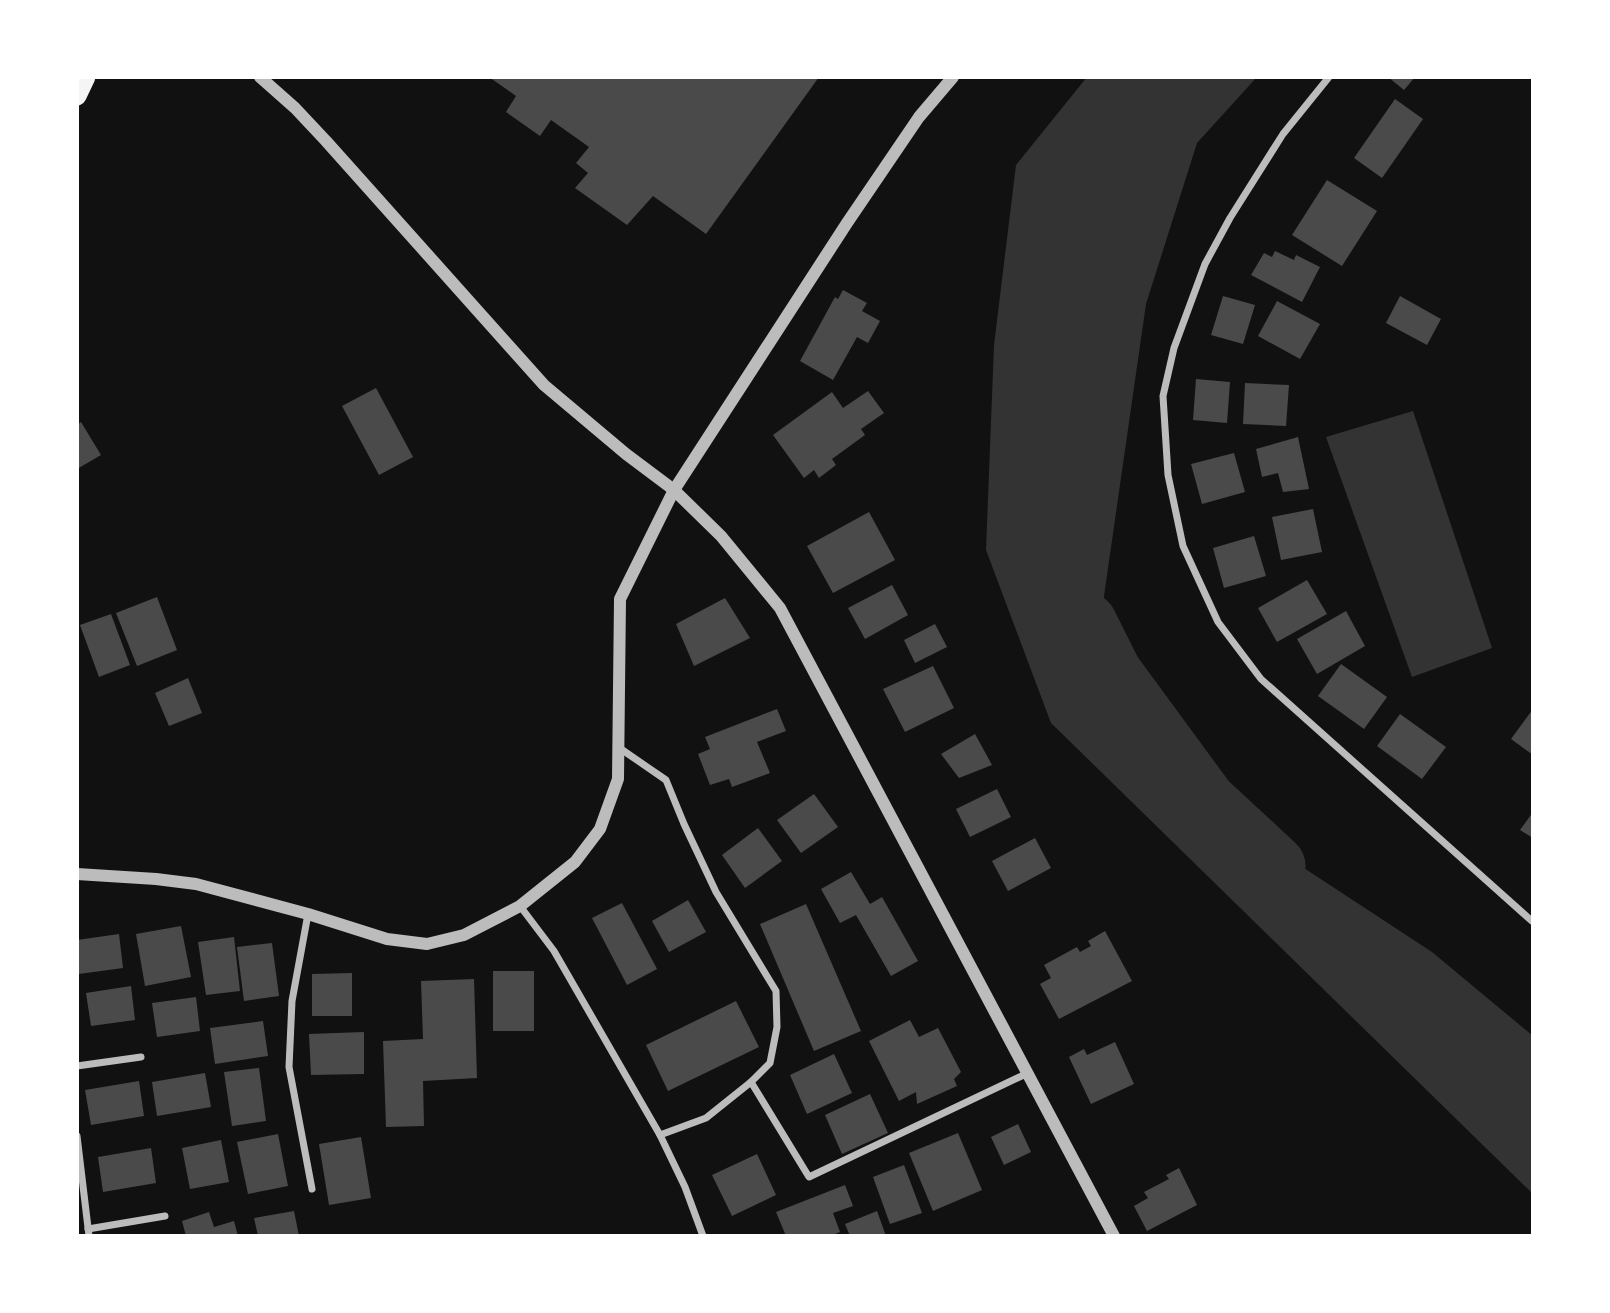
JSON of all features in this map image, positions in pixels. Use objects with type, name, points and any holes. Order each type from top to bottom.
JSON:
[{"type":"highway","points":[[77,96],[86,77]]},
{"type":"street","points":[[260,77],[295,108],[326,141],[544,385],[626,454],[674,490],[721,536],[780,608],[1114,1236]]},
{"type":"street","points":[[77,874],[196,884],[308,914],[387,939],[427,944],[464,935],[520,906],[575,862],[600,829],[618,779],[620,599],[674,490],[847,223],[919,117],[953,77]]},
{"type":"street","points":[[1329,77],[1283,134],[1230,218],[1205,264],[1174,348],[1163,396],[1168,475],[1184,546],[1218,622],[1261,679],[1533,922]]},
{"type":"street","points":[[617,747],[666,780],[716,892],[776,991],[776,1027],[770,1063],[706,1118],[660,1135]]},
{"type":"street","points":[[520,906],[554,951],[660,1135],[685,1187],[703,1236]]},
{"type":"street","points":[[308,914],[292,1001],[289,1068],[312,1189]]},
{"type":"street","points":[[77,1066],[141,1057]]},
{"type":"street","points":[[751,1082],[809,1177],[1028,1073]]},
{"type":"street","points":[[77,1136],[88,1233],[165,1216]]},
{"type":"shaded area","points":[[1087,77],[1257,77],[1197,143],[1146,304],[1101,617],[1150,767],[1432,952],[1533,1036],[1533,1194],[1051,723],[986,550],[994,345],[1016,165]]},
{"type":"shaded area","points":[[1413,411],[1492,648],[1412,677],[1326,437]]},
{"type":"building","points":[[489,77],[819,77],[706,234],[653,196],[627,225],[575,188],[588,173],[576,163],[589,147],[551,120],[540,136],[506,112],[516,96]]},
{"type":"building","points":[[1388,77],[1415,77],[1404,90]]},
{"type":"building","points":[[1395,99],[1423,119],[1382,178],[1354,158]]},
{"type":"building","points":[[1327,180],[1377,211],[1342,266],[1292,235]]},
{"type":"building","points":[[1275,251],[1294,260],[1296,255],[1320,267],[1302,302],[1251,275],[1264,253],[1272,257]]},
{"type":"building","points":[[843,290],[867,303],[862,311],[880,321],[868,343],[857,337],[833,380],[800,361],[835,297],[838,299]]},
{"type":"building","points":[[1223,296],[1255,305],[1243,344],[1211,335]]},
{"type":"building","points":[[1400,296],[1441,319],[1427,345],[1386,323]]},
{"type":"building","points":[[1277,301],[1320,324],[1300,359],[1258,336]]},
{"type":"building","points":[[1196,379],[1230,382],[1227,423],[1193,420]]},
{"type":"building","points":[[1245,383],[1289,385],[1286,426],[1243,424]]},
{"type":"building","points":[[376,388],[413,457],[379,475],[342,406]]},
{"type":"building","points":[[868,391],[884,413],[861,429],[865,435],[832,459],[836,465],[819,478],[814,470],[804,478],[773,435],[832,392],[843,408]]},
{"type":"building","points":[[81,422],[101,455],[77,469],[77,425]]},
{"type":"building","points":[[1298,437],[1309,489],[1283,492],[1278,473],[1262,477],[1256,449]]},
{"type":"building","points":[[1234,453],[1245,492],[1202,504],[1191,464]]},
{"type":"building","points":[[1313,509],[1322,552],[1281,560],[1272,517]]},
{"type":"building","points":[[869,512],[895,560],[833,593],[807,546]]},
{"type":"building","points":[[1254,536],[1266,576],[1224,588],[1213,548]]},
{"type":"building","points":[[1307,580],[1327,614],[1277,642],[1258,608]]},
{"type":"building","points":[[892,585],[908,615],[865,639],[848,608]]},
{"type":"building","points":[[157,597],[177,650],[137,666],[116,613]]},
{"type":"building","points":[[725,598],[750,638],[694,666],[676,624]]},
{"type":"building","points":[[1346,611],[1365,646],[1317,674],[1297,639]]},
{"type":"building","points":[[111,614],[130,665],[99,677],[80,625]]},
{"type":"building","points":[[935,624],[947,647],[915,663],[904,640]]},
{"type":"building","points":[[1341,664],[1387,697],[1364,729],[1318,696]]},
{"type":"building","points":[[933,666],[954,708],[905,732],[883,689]]},
{"type":"building","points":[[188,678],[202,713],[169,726],[155,693]]},
{"type":"building","points":[[777,709],[786,731],[757,742],[770,773],[732,787],[729,779],[710,785],[698,754],[710,749],[705,737]]},
{"type":"building","points":[[1533,709],[1533,755],[1511,739]]},
{"type":"building","points":[[1400,714],[1446,747],[1422,779],[1377,746]]},
{"type":"building","points":[[975,734],[992,765],[959,778],[941,754]]},
{"type":"building","points":[[997,789],[1011,817],[970,837],[956,809]]},
{"type":"building","points":[[814,794],[838,827],[801,853],[777,820]]},
{"type":"building","points":[[1533,812],[1533,838],[1520,830]]},
{"type":"building","points":[[758,828],[782,861],[745,888],[722,855]]},
{"type":"building","points":[[1035,838],[1051,868],[1008,891],[992,861]]},
{"type":"building","points":[[851,872],[870,904],[882,897],[918,961],[891,976],[856,915],[840,923],[821,889]]},
{"type":"building","points":[[688,900],[706,932],[669,952],[652,921]]},
{"type":"building","points":[[622,903],[657,969],[627,985],[592,918]]},
{"type":"building","points":[[806,904],[861,1031],[814,1051],[760,924]]},
{"type":"building","points":[[181,926],[191,977],[145,986],[136,934]]},
{"type":"building","points":[[1105,931],[1132,981],[1059,1019],[1040,984],[1051,978],[1044,965],[1077,947],[1080,952],[1091,946],[1088,941]]},
{"type":"building","points":[[119,934],[123,968],[79,974],[77,940]]},
{"type":"building","points":[[234,937],[240,991],[206,995],[198,942]]},
{"type":"building","points":[[272,943],[279,996],[244,1001],[237,947]]},
{"type":"building","points":[[493,971],[534,971],[534,1031],[493,1031]]},
{"type":"building","points":[[352,973],[352,1016],[312,1016],[312,974]]},
{"type":"building","points":[[474,979],[477,1078],[423,1081],[424,1126],[386,1127],[383,1041],[423,1039],[421,981]]},
{"type":"building","points":[[131,986],[135,1020],[91,1026],[86,993]]},
{"type":"building","points":[[196,997],[200,1031],[157,1037],[152,1003]]},
{"type":"building","points":[[736,1001],[759,1047],[668,1091],[646,1045]]},
{"type":"building","points":[[910,1020],[919,1037],[938,1028],[961,1072],[954,1079],[957,1086],[917,1104],[916,1092],[899,1101],[869,1041]]},
{"type":"building","points":[[263,1021],[268,1056],[215,1064],[210,1028]]},
{"type":"building","points":[[364,1032],[364,1074],[311,1075],[309,1034]]},
{"type":"building","points":[[1115,1042],[1134,1084],[1091,1104],[1069,1057],[1084,1049],[1087,1055]]},
{"type":"building","points":[[834,1054],[852,1093],[807,1114],[790,1075]]},
{"type":"building","points":[[259,1068],[266,1121],[232,1126],[224,1072]]},
{"type":"building","points":[[205,1073],[211,1107],[157,1116],[152,1082]]},
{"type":"building","points":[[139,1081],[144,1116],[91,1125],[85,1090]]},
{"type":"building","points":[[870,1094],[888,1133],[842,1154],[825,1115]]},
{"type":"building","points":[[1018,1124],[1031,1152],[1004,1165],[991,1137]]},
{"type":"building","points":[[958,1133],[982,1190],[933,1211],[909,1153]]},
{"type":"building","points":[[278,1134],[288,1186],[248,1194],[237,1142]]},
{"type":"building","points":[[361,1137],[371,1198],[329,1205],[319,1144]]},
{"type":"building","points":[[221,1140],[229,1182],[190,1189],[182,1148]]},
{"type":"building","points":[[151,1148],[156,1183],[103,1192],[98,1157]]},
{"type":"building","points":[[757,1154],[776,1195],[732,1216],[712,1175]]},
{"type":"building","points":[[904,1165],[922,1213],[890,1224],[873,1177]]},
{"type":"building","points":[[1179,1168],[1197,1205],[1147,1231],[1134,1206],[1148,1198],[1144,1192],[1169,1179],[1166,1175]]},
{"type":"building","points":[[845,1185],[853,1206],[833,1213],[840,1232],[830,1236],[786,1236],[776,1212]]},
{"type":"building","points":[[294,1211],[299,1236],[258,1236],[254,1218]]},
{"type":"building","points":[[877,1211],[886,1236],[850,1236],[845,1224]]},
{"type":"building","points":[[209,1212],[214,1227],[234,1221],[238,1236],[186,1236],[182,1221]]},
{"type":"waterway","points":[[1086,624],[1111,674],[1205,802],[1274,866]]}]
